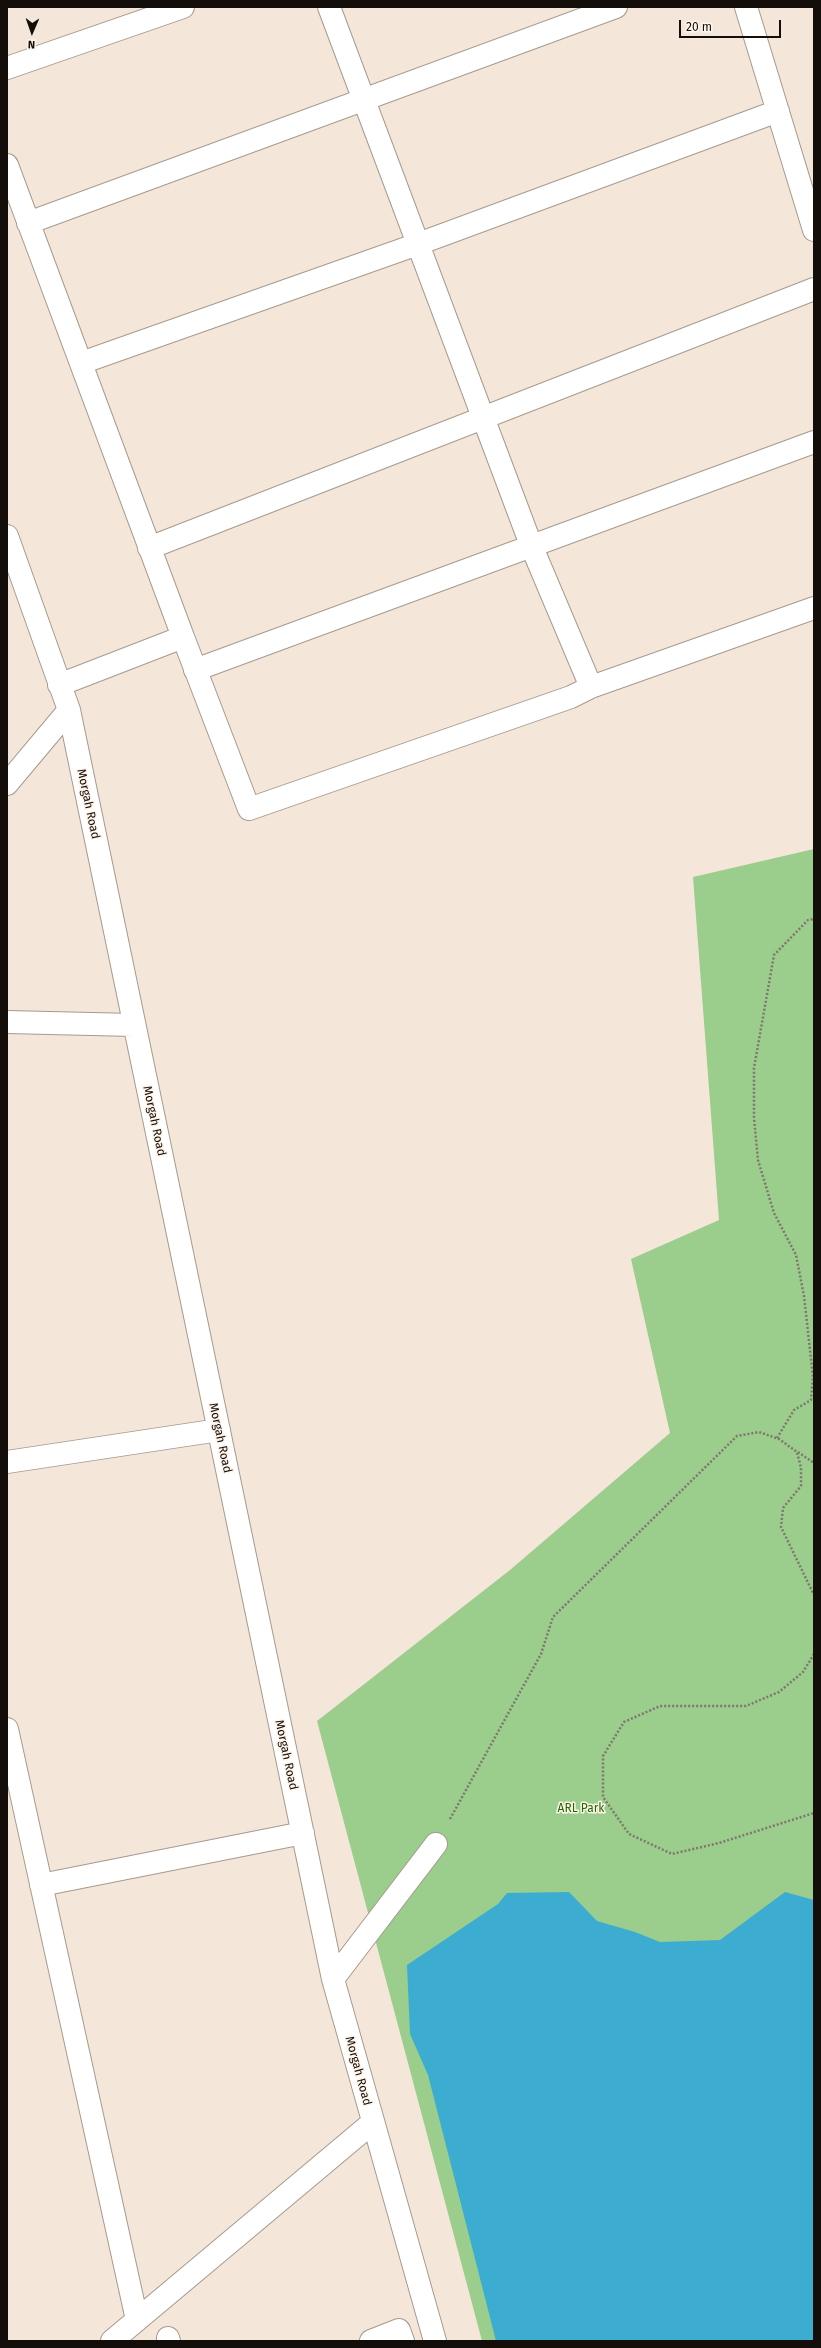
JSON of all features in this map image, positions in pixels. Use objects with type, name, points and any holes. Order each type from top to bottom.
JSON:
[{"type":"street","points":[[7,68],[183,7]]},
{"type":"street","points":[[329,7],[531,545],[591,687]]},
{"type":"street","points":[[28,223],[365,101],[616,7]]},
{"type":"street","points":[[746,7],[814,230]]},
{"type":"street","points":[[81,363],[418,244],[778,111]]},
{"type":"street","points":[[7,165],[149,548],[249,810],[814,608]]},
{"type":"street","points":[[149,548],[814,290]]},
{"type":"street","points":[[195,670],[814,442]]},
{"type":"street","name":"Morgah Road","points":[[7,536],[69,710],[333,1979],[372,2123],[435,2341]]},
{"type":"street","points":[[59,685],[183,637]]},
{"type":"street","points":[[7,784],[69,710]]},
{"type":"street","points":[[7,1022],[134,1025]]},
{"type":"street","points":[[7,1462],[219,1430]]},
{"type":"street","points":[[7,1729],[137,2320]]},
{"type":"street","points":[[41,1885],[303,1833]]},
{"type":"street","points":[[333,1979],[436,1844]]},
{"type":"street","points":[[112,2341],[372,2123]]},
{"type":"street","points":[[371,2341],[399,2330],[404,2341]]},
{"type":"path","points":[[777,1438],[794,1410],[812,1400],[814,1377],[804,1296],[796,1255],[774,1213],[758,1160],[754,1118],[754,1068],[774,955],[808,920],[814,918]]},
{"type":"path","points":[[436,1844],[541,1654],[553,1617],[737,1436],[759,1432],[777,1438],[814,1463]]},
{"type":"path","points":[[797,1452],[801,1468],[801,1486],[783,1508],[781,1527],[814,1595]]},
{"type":"path","points":[[814,1654],[803,1672],[779,1692],[746,1706],[660,1706],[624,1722],[603,1756],[603,1797],[629,1834],[672,1854],[719,1843],[814,1813]]},
{"type":"green space","name":"ARL Park","points":[[814,849],[814,2341],[482,2341],[317,1721],[510,1570],[670,1433],[631,1259],[719,1220],[693,877]]},
{"type":"water","points":[[569,1892],[597,1921],[635,1932],[660,1942],[720,1940],[785,1892],[814,1900],[814,2341],[496,2341],[428,2075],[410,2034],[407,1965],[498,1904],[507,1893]]}]
